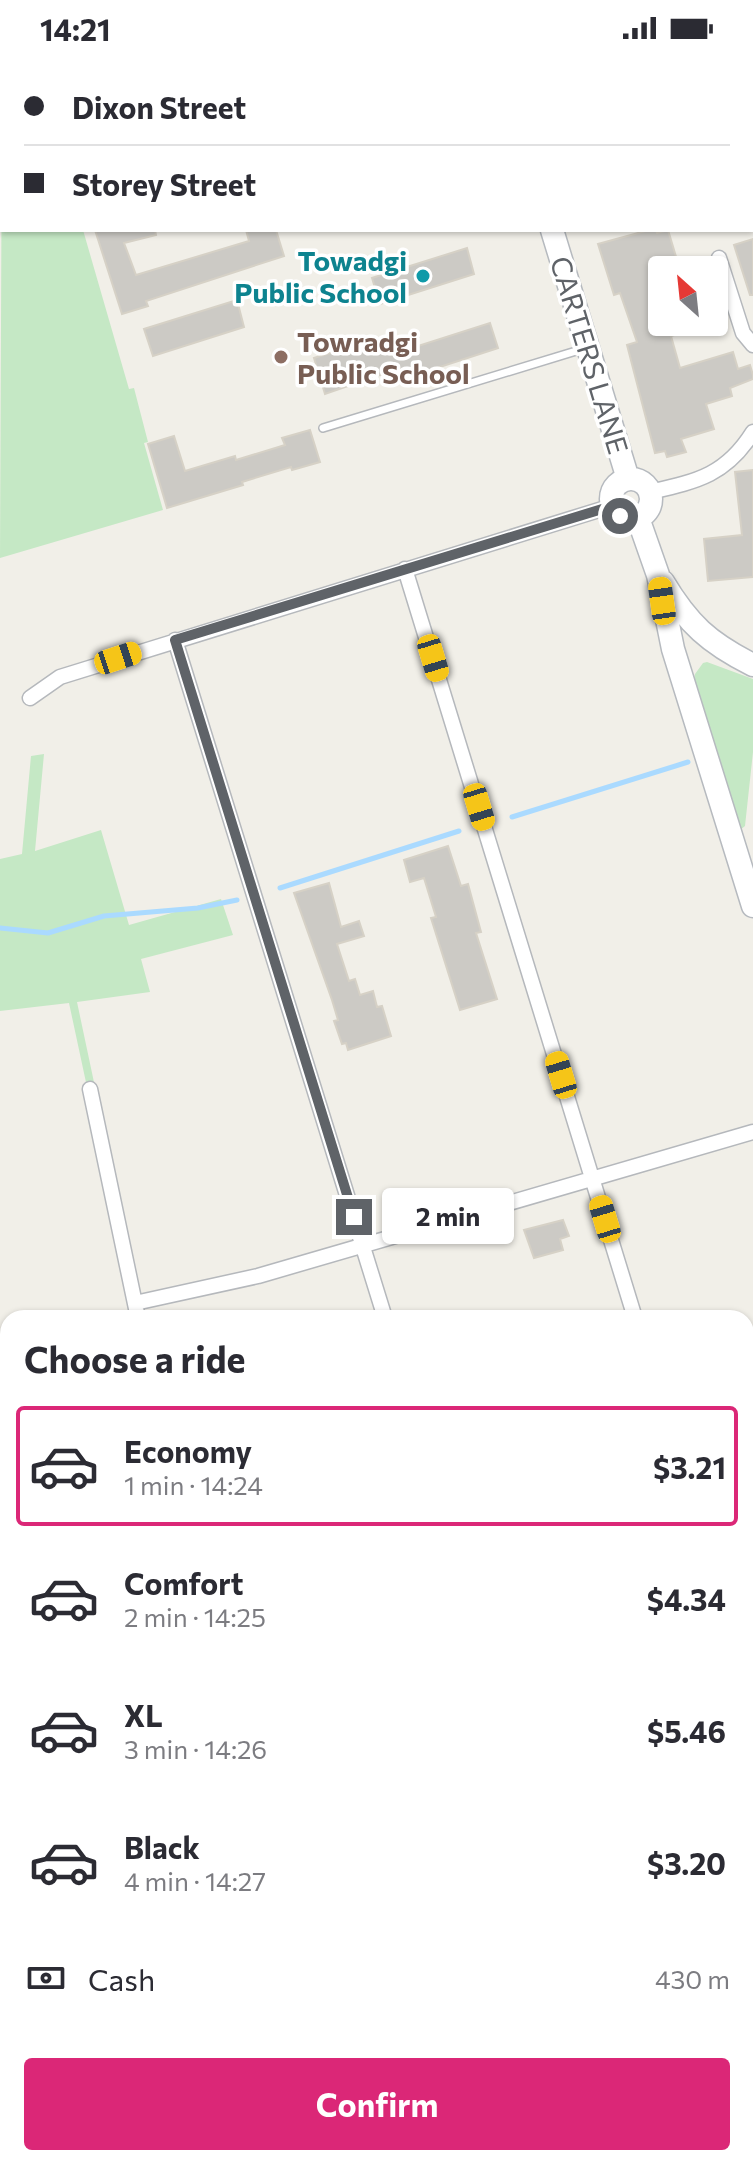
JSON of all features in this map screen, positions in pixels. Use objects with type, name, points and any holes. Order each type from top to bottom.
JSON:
[{"type":"main road","name":"CARTERS LANE","points":[[553,232],[628,479]]},
{"type":"main road","points":[[628,479],[642,482],[652,498],[648,510],[638,518],[620,516],[612,506],[614,489],[628,479]]},
{"type":"main road","points":[[638,518],[658,575],[667,627],[682,680],[753,906]]},
{"type":"main road","points":[[658,575],[686,618],[720,648],[753,665]]},
{"type":"main road","points":[[682,680],[685,667],[693,657],[709,649],[720,648]]},
{"type":"street","points":[[728,286],[743,333],[753,345]]},
{"type":"street","points":[[650,492],[720,469],[733,459],[753,432]]},
{"type":"street","points":[[30,698],[60,677],[612,506]]},
{"type":"street","points":[[405,569],[633,1310]]},
{"type":"street","points":[[175,640],[383,1310]]},
{"type":"street","points":[[90,1089],[136,1310],[364,1247],[753,1132]]},
{"type":"lane","points":[[323,428],[589,347]]},
{"type":"green space","points":[[1,232],[84,232],[129,389],[134,388],[148,442],[144,443],[163,510],[0,558]]},
{"type":"green space","points":[[707,662],[753,679],[753,752],[745,826],[740,830],[693,683],[695,674]]},
{"type":"green space","points":[[44,754],[35,851],[101,830],[129,925],[221,899],[233,935],[141,959],[150,992],[77,1002],[95,1087],[87,1087],[69,1003],[0,1011],[0,859],[22,854],[31,756]]},
{"type":"building","points":[[96,232],[155,232],[156,235],[124,243],[136,275],[249,241],[247,232],[277,232],[284,256],[146,301],[148,306],[122,314]]},
{"type":"building","points":[[642,232],[669,232],[676,256],[648,256],[648,336],[671,336],[680,368],[733,352],[738,369],[750,365],[753,379],[730,388],[732,396],[706,404],[714,429],[681,439],[686,452],[667,457],[665,451],[655,453],[627,345],[637,342],[620,293],[614,295],[598,244]]},
{"type":"building","points":[[753,239],[753,295],[750,295],[734,245]]},
{"type":"building","name":"Towadgi Public School","points":[[467,248],[474,274],[380,304],[372,278]]},
{"type":"building","points":[[237,300],[244,327],[153,356],[144,329]]},
{"type":"building","points":[[490,323],[498,348],[403,379],[400,368],[325,394],[314,358],[346,348],[348,354],[386,342],[390,355]]},
{"type":"building","points":[[310,430],[320,462],[292,470],[291,467],[167,508],[148,444],[174,436],[185,471],[285,445],[282,438]]},
{"type":"building","points":[[753,470],[753,577],[708,581],[704,539],[742,535],[735,472]]},
{"type":"building","points":[[448,846],[461,886],[468,884],[481,932],[476,933],[497,999],[460,1010],[431,918],[436,917],[424,878],[410,882],[404,860]]},
{"type":"building","points":[[329,883],[341,927],[359,921],[364,936],[337,944],[349,981],[355,979],[360,995],[373,991],[377,1007],[382,1006],[391,1036],[348,1050],[346,1043],[342,1044],[334,1021],[338,1020],[332,1000],[294,893]]},
{"type":"building","points":[[563,1220],[569,1236],[560,1239],[563,1250],[534,1258],[524,1230]]},
{"type":"waterway","points":[[512,817],[688,762]]},
{"type":"waterway","points":[[280,888],[459,831]]},
{"type":"waterway","points":[[0,928],[48,933],[104,916],[198,908],[237,900]]},
{"type":"place","name":"Towadgi Public School","points":[[423,276]]},
{"type":"place","name":"Towradgi Public School","points":[[281,357]]},
{"type":"route","points":[[354,1217],[175,640],[612,506],[620,516]]}]
